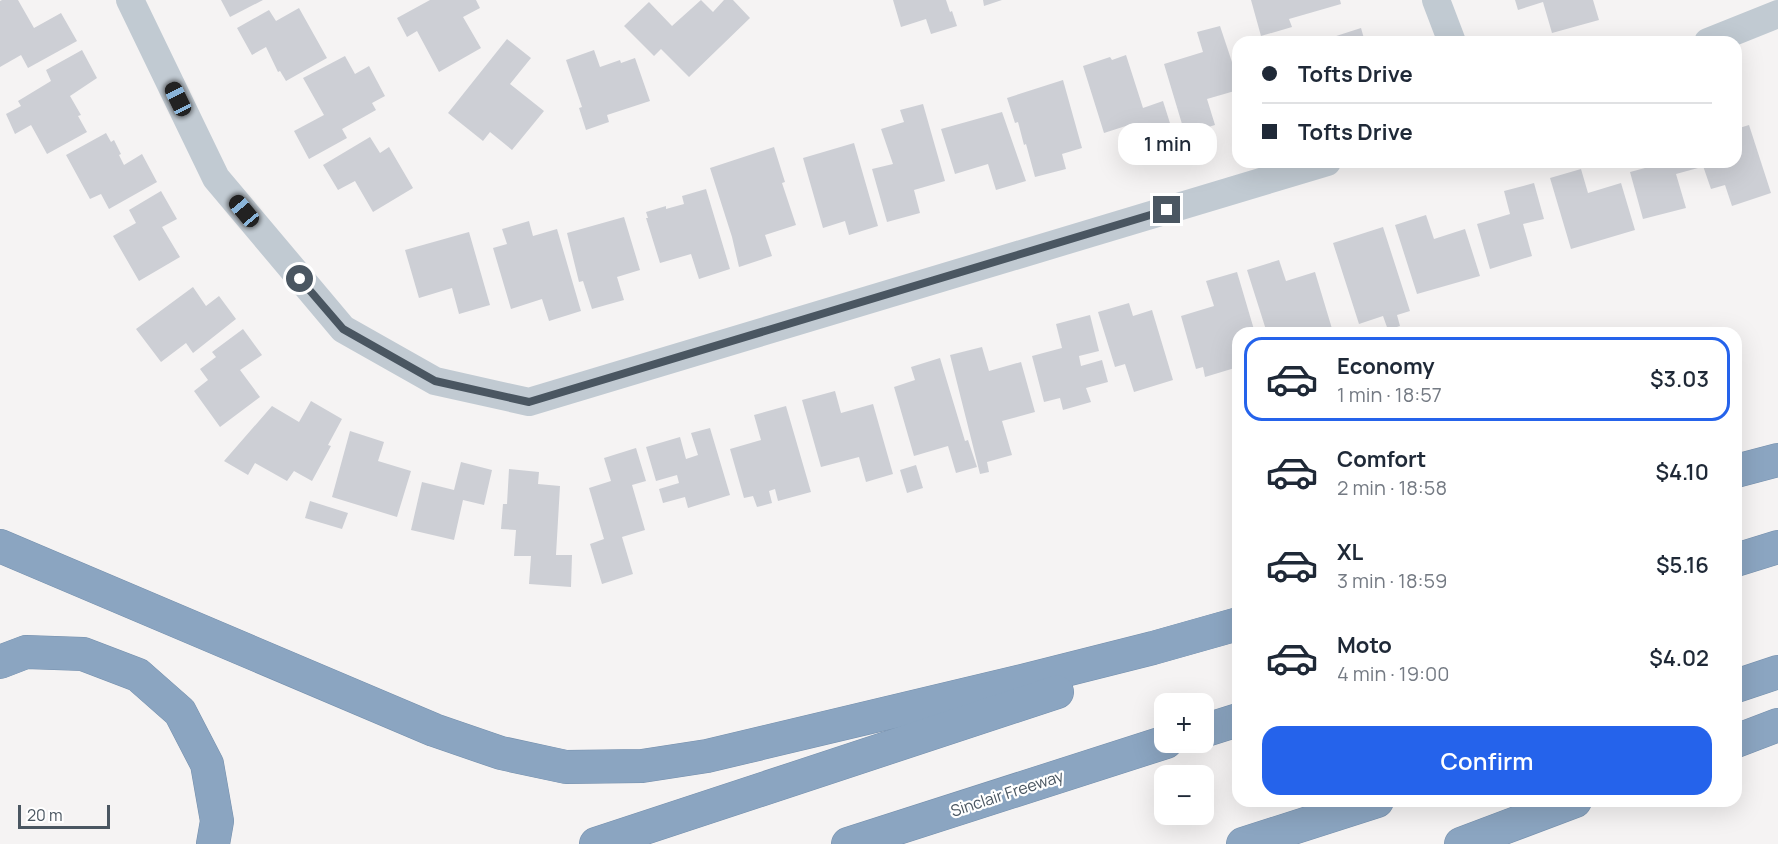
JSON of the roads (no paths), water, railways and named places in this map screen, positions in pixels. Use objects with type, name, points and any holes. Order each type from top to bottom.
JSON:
[{"type":"highway","points":[[1742,469],[1778,460]]},
{"type":"highway","points":[[0,546],[434,730],[501,753],[566,767],[642,766],[707,756],[1154,648],[1232,626]]},
{"type":"highway","points":[[1742,558],[1778,547]]},
{"type":"highway","points":[[596,844],[1034,700],[1232,631]]},
{"type":"highway","points":[[0,662],[26,652],[83,654],[138,675],[180,712],[207,764],[217,820],[213,844]]},
{"type":"highway","points":[[1742,684],[1778,672]]},
{"type":"highway","points":[[1214,728],[1232,722]]},
{"type":"highway","points":[[1742,739],[1778,725]]},
{"type":"highway","name":"Sinclair Freeway","points":[[848,844],[1154,746]]},
{"type":"highway","points":[[1242,844],[1358,807]]},
{"type":"highway","points":[[1461,844],[1559,807]]},
{"type":"street","points":[[130,0],[216,178],[343,329],[435,381],[529,402],[1307,168]]},
{"type":"street","points":[[1436,0],[1450,36]]},
{"type":"street","points":[[1723,36],[1778,14]]}]
